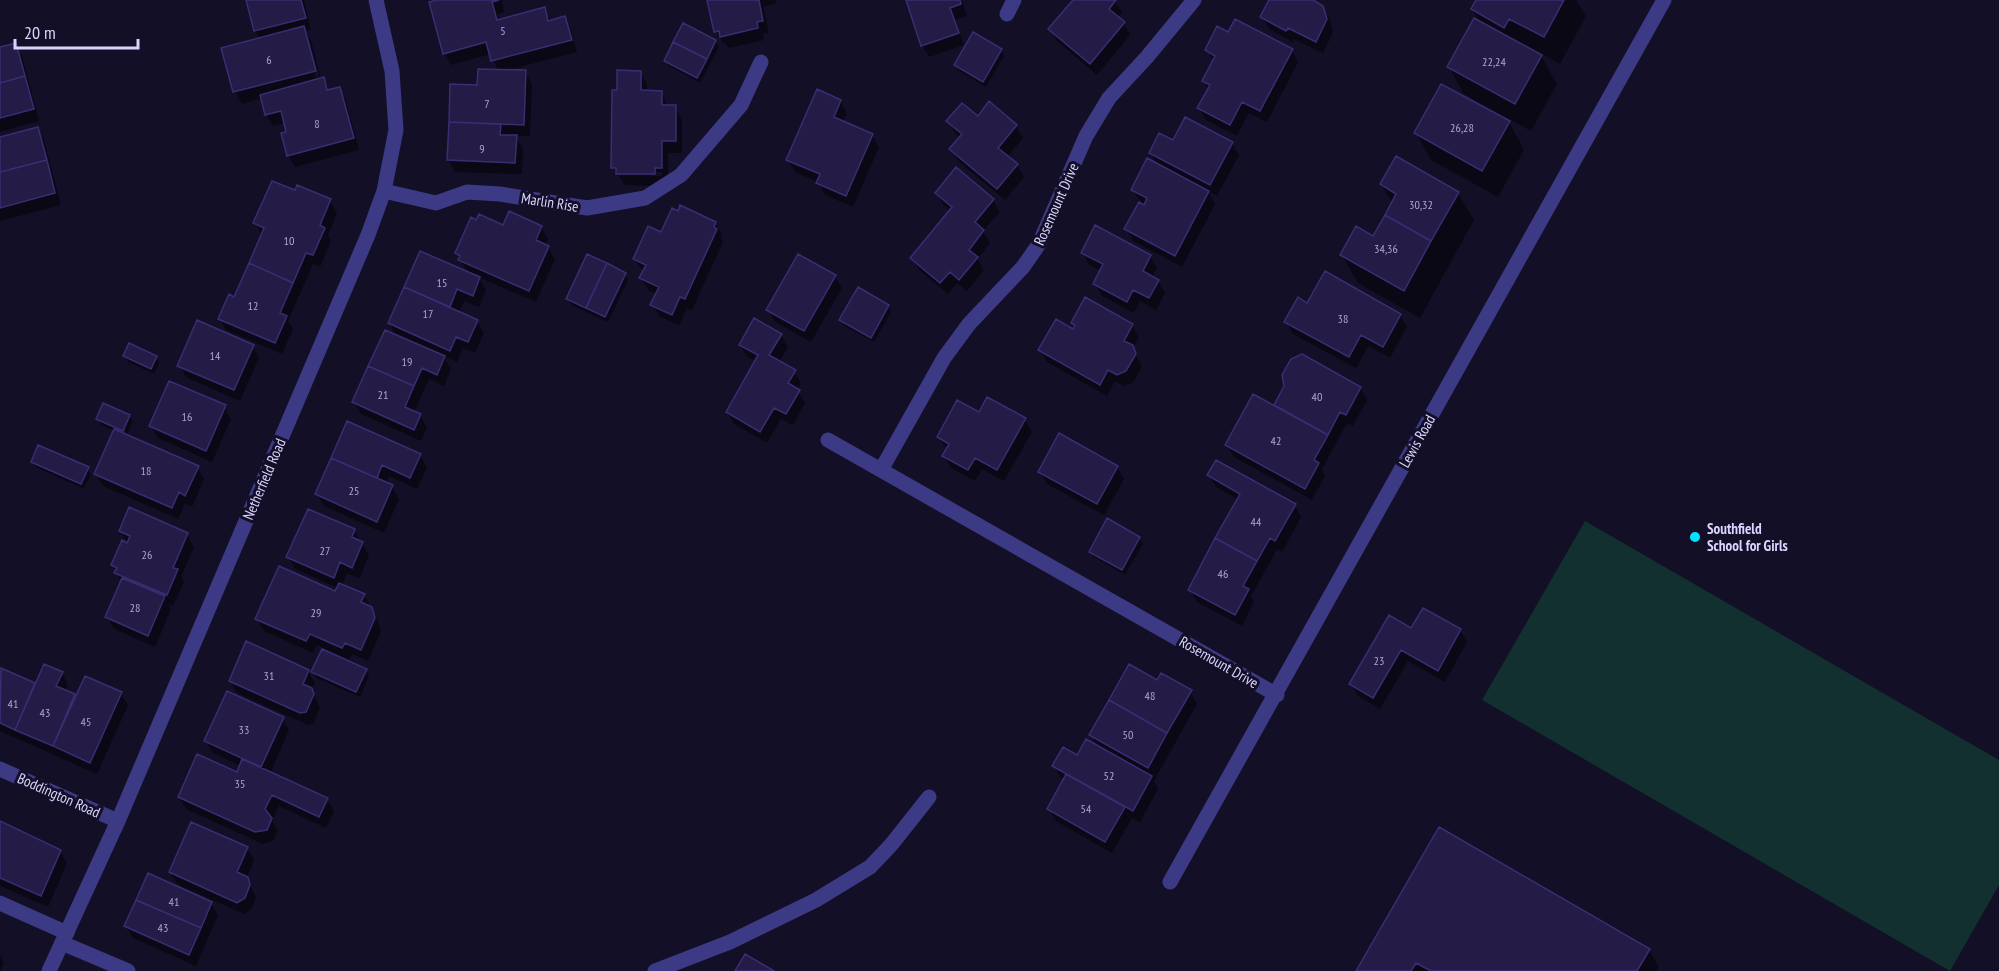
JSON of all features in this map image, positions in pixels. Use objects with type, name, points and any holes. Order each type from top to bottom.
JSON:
[{"type":"street","name":"Netherfield Road","points":[[49,971],[118,821],[368,235],[384,190],[396,130],[392,71],[376,0]]},
{"type":"street","name":"Rosemount Drive","points":[[880,470],[944,358],[969,324],[1023,267],[1039,244],[1086,136],[1109,98],[1147,57],[1194,0]]},
{"type":"street","name":"Lewis Road","points":[[1170,882],[1664,0]]},
{"type":"street","name":"Marlin Rise","points":[[384,190],[436,203],[467,192],[500,194],[586,208],[645,198],[681,175],[741,105],[761,62]]},
{"type":"street","name":"Rosemount Drive","points":[[828,440],[1276,694]]},
{"type":"street","name":"Boddington Road","points":[[0,769],[118,821]]},
{"type":"street","points":[[655,971],[730,942],[816,900],[870,867],[891,845],[929,797]]},
{"type":"street","points":[[0,903],[128,971]]},
{"type":"green space","points":[[1585,521],[1999,760],[1999,885],[1950,971],[1482,700]]},
{"type":"building","points":[[246,0],[301,0],[306,18],[254,31]]},
{"type":"building","points":[[499,0],[492,2],[497,20],[545,7],[548,21],[565,16],[572,40],[491,61],[486,42],[443,54],[429,2]]},
{"type":"building","points":[[707,0],[759,0],[763,21],[757,22],[758,28],[720,37],[719,31],[714,32]]},
{"type":"building","points":[[906,0],[960,0],[961,4],[950,8],[959,33],[921,46]]},
{"type":"building","points":[[1073,0],[1116,0],[1109,9],[1125,22],[1090,64],[1048,29]]},
{"type":"building","points":[[1269,0],[1313,0],[1323,6],[1327,19],[1316,42],[1288,28],[1286,31],[1260,17]]},
{"type":"building","points":[[1476,0],[1564,0],[1544,37],[1509,19],[1504,28],[1471,9]]},
{"type":"building","points":[[1474,18],[1542,55],[1515,104],[1447,67]]},
{"type":"building","points":[[1235,19],[1293,49],[1260,111],[1242,102],[1230,125],[1197,108],[1210,85],[1202,81],[1215,56],[1205,50],[1217,26],[1228,32]]},
{"type":"building","points":[[683,23],[716,40],[707,59],[673,42]]},
{"type":"building","points":[[304,26],[316,71],[233,92],[221,48]]},
{"type":"building","points":[[973,32],[1002,49],[983,82],[954,65]]},
{"type":"building","points":[[673,42],[707,59],[697,78],[664,61]]},
{"type":"building","points":[[16,43],[25,76],[0,83],[0,47]]},
{"type":"building","points":[[478,69],[526,70],[524,125],[449,122],[450,84],[477,85]]},
{"type":"building","points":[[617,70],[641,71],[641,90],[662,91],[662,105],[676,105],[676,141],[662,141],[662,168],[655,168],[655,174],[616,174],[616,168],[611,168],[612,90],[617,90]]},
{"type":"building","points":[[25,76],[34,109],[0,118],[0,83]]},
{"type":"building","points":[[324,77],[327,90],[340,87],[354,138],[287,156],[281,133],[286,132],[281,111],[265,115],[260,95]]},
{"type":"building","points":[[1441,84],[1510,121],[1482,171],[1414,133]]},
{"type":"building","points":[[817,89],[841,100],[834,117],[873,134],[846,196],[816,183],[820,174],[786,160]]},
{"type":"building","points":[[989,101],[1017,125],[998,148],[1018,164],[997,189],[949,149],[962,134],[946,121],[962,103],[978,116]]},
{"type":"building","points":[[1185,117],[1233,142],[1210,185],[1149,153],[1159,133],[1173,140]]},
{"type":"building","points":[[449,122],[501,124],[500,135],[517,135],[515,163],[447,160]]},
{"type":"building","points":[[38,127],[47,160],[0,172],[0,137]]},
{"type":"building","points":[[1396,156],[1459,192],[1431,241],[1385,215],[1396,194],[1380,184]]},
{"type":"building","points":[[1147,158],[1209,191],[1175,256],[1124,229],[1139,202],[1144,205],[1147,198],[1131,190]]},
{"type":"building","points":[[47,160],[55,193],[0,208],[0,172]]},
{"type":"building","points":[[956,167],[994,199],[975,222],[984,230],[969,250],[978,257],[959,280],[950,272],[940,283],[910,258],[952,207],[935,193]]},
{"type":"building","points":[[272,181],[295,190],[297,185],[331,199],[320,225],[325,228],[313,255],[306,253],[293,283],[249,263],[264,228],[253,223]]},
{"type":"building","points":[[680,205],[716,222],[714,227],[717,229],[685,299],[680,297],[672,315],[650,305],[659,287],[639,278],[646,265],[633,259],[648,226],[661,232],[672,208],[678,211]]},
{"type":"building","points":[[509,211],[542,226],[536,240],[549,246],[529,291],[458,260],[460,256],[455,253],[471,217],[476,220],[479,214],[503,225]]},
{"type":"building","points":[[1385,215],[1431,241],[1404,291],[1340,255],[1356,226],[1373,236]]},
{"type":"building","points":[[1095,225],[1151,255],[1143,271],[1159,280],[1149,298],[1133,290],[1127,302],[1093,284],[1103,264],[1081,253]]},
{"type":"building","points":[[420,251],[480,277],[473,296],[457,289],[450,307],[404,287]]},
{"type":"building","points":[[587,254],[607,263],[586,308],[566,299]]},
{"type":"building","points":[[798,254],[836,275],[804,331],[766,310]]},
{"type":"building","points":[[249,263],[293,283],[280,313],[287,316],[275,343],[218,319],[229,294],[234,297]]},
{"type":"building","points":[[607,263],[626,273],[605,317],[586,308]]},
{"type":"building","points":[[1325,271],[1401,314],[1383,347],[1361,335],[1349,357],[1284,322],[1298,297],[1307,303]]},
{"type":"building","points":[[404,287],[478,320],[468,342],[456,337],[450,351],[388,323]]},
{"type":"building","points":[[858,287],[889,305],[871,338],[839,320]]},
{"type":"building","points":[[1085,297],[1133,324],[1124,341],[1133,345],[1136,354],[1126,371],[1117,375],[1108,370],[1100,385],[1038,350],[1056,319],[1073,329],[1075,325],[1071,323]]},
{"type":"building","points":[[754,318],[782,334],[769,355],[796,370],[788,383],[800,390],[786,414],[774,408],[760,432],[726,412],[758,355],[739,345]]},
{"type":"building","points":[[197,320],[254,345],[234,390],[177,366]]},
{"type":"building","points":[[385,330],[445,356],[437,375],[422,368],[414,386],[368,366]]},
{"type":"building","points":[[129,343],[157,356],[151,369],[123,356]]},
{"type":"building","points":[[1302,354],[1361,387],[1346,415],[1340,412],[1328,435],[1274,405],[1284,386],[1282,375],[1291,359]]},
{"type":"building","points":[[368,366],[414,386],[405,407],[421,414],[414,430],[352,402]]},
{"type":"building","points":[[169,381],[226,405],[206,451],[149,426]]},
{"type":"building","points":[[1253,394],[1328,435],[1314,460],[1319,463],[1305,489],[1225,445]]},
{"type":"building","points":[[987,397],[1026,418],[997,470],[975,458],[968,470],[942,456],[949,444],[937,437],[957,400],[979,412]]},
{"type":"building","points":[[103,403],[130,415],[123,431],[96,419]]},
{"type":"building","points":[[347,421],[421,454],[410,478],[382,465],[377,478],[331,458]]},
{"type":"building","points":[[114,429],[199,466],[185,496],[179,492],[172,508],[94,474]]},
{"type":"building","points":[[1059,433],[1118,466],[1097,504],[1038,472]]},
{"type":"building","points":[[38,445],[89,467],[81,484],[31,462]]},
{"type":"building","points":[[331,458],[393,485],[377,522],[315,494]]},
{"type":"building","points":[[1216,460],[1296,504],[1275,541],[1270,538],[1257,561],[1215,538],[1240,494],[1207,475]]},
{"type":"building","points":[[129,507],[188,533],[173,568],[178,569],[167,595],[114,573],[117,568],[111,565],[122,540],[127,543],[130,536],[119,531]]},
{"type":"building","points":[[308,509],[355,529],[352,537],[363,542],[352,568],[340,562],[334,578],[286,557]]},
{"type":"building","points":[[1107,518],[1140,537],[1122,570],[1089,552]]},
{"type":"building","points":[[1215,538],[1257,561],[1243,586],[1249,589],[1235,615],[1188,590]]},
{"type":"building","points":[[279,566],[335,591],[339,583],[365,594],[361,602],[372,607],[375,618],[361,650],[345,643],[342,648],[310,634],[306,641],[255,619]]},
{"type":"building","points":[[122,578],[165,596],[148,636],[105,617]]},
{"type":"building","points":[[1423,608],[1461,629],[1438,671],[1401,650],[1373,698],[1349,684],[1389,615],[1411,628]]},
{"type":"building","points":[[246,641],[309,670],[303,684],[312,688],[314,694],[306,712],[300,713],[229,681]]},
{"type":"building","points":[[322,649],[367,669],[356,692],[311,672]]},
{"type":"building","points":[[44,664],[63,672],[56,686],[75,694],[53,746],[15,730]]},
{"type":"building","points":[[1129,664],[1157,680],[1161,673],[1192,690],[1167,733],[1109,700]]},
{"type":"building","points":[[1,668],[35,683],[15,730],[0,723]]},
{"type":"building","points":[[85,676],[122,692],[90,763],[53,746]]},
{"type":"building","points":[[227,691],[284,717],[261,767],[204,741]]},
{"type":"building","points":[[1109,700],[1167,733],[1148,768],[1089,735]]},
{"type":"building","points":[[1086,739],[1152,776],[1133,811],[1052,766],[1063,747],[1077,755]]},
{"type":"building","points":[[197,754],[237,772],[242,759],[328,798],[319,817],[272,795],[265,809],[272,818],[267,830],[255,832],[178,797]]},
{"type":"building","points":[[1066,774],[1125,807],[1105,842],[1047,809]]},
{"type":"building","points":[[0,821],[61,850],[41,896],[0,878]]},
{"type":"building","points":[[191,822],[248,847],[237,872],[248,877],[250,885],[245,898],[237,903],[169,872]]},
{"type":"building","points":[[1439,827],[1650,949],[1637,971],[1431,971],[1416,963],[1411,971],[1356,971]]},
{"type":"building","points":[[148,873],[212,902],[201,928],[136,900]]},
{"type":"building","points":[[136,900],[201,928],[189,955],[124,926]]},
{"type":"building","points":[[745,954],[774,971],[735,971]]},
{"type":"place","name":"Southfield School for Girls","points":[[1695,537]]}]
